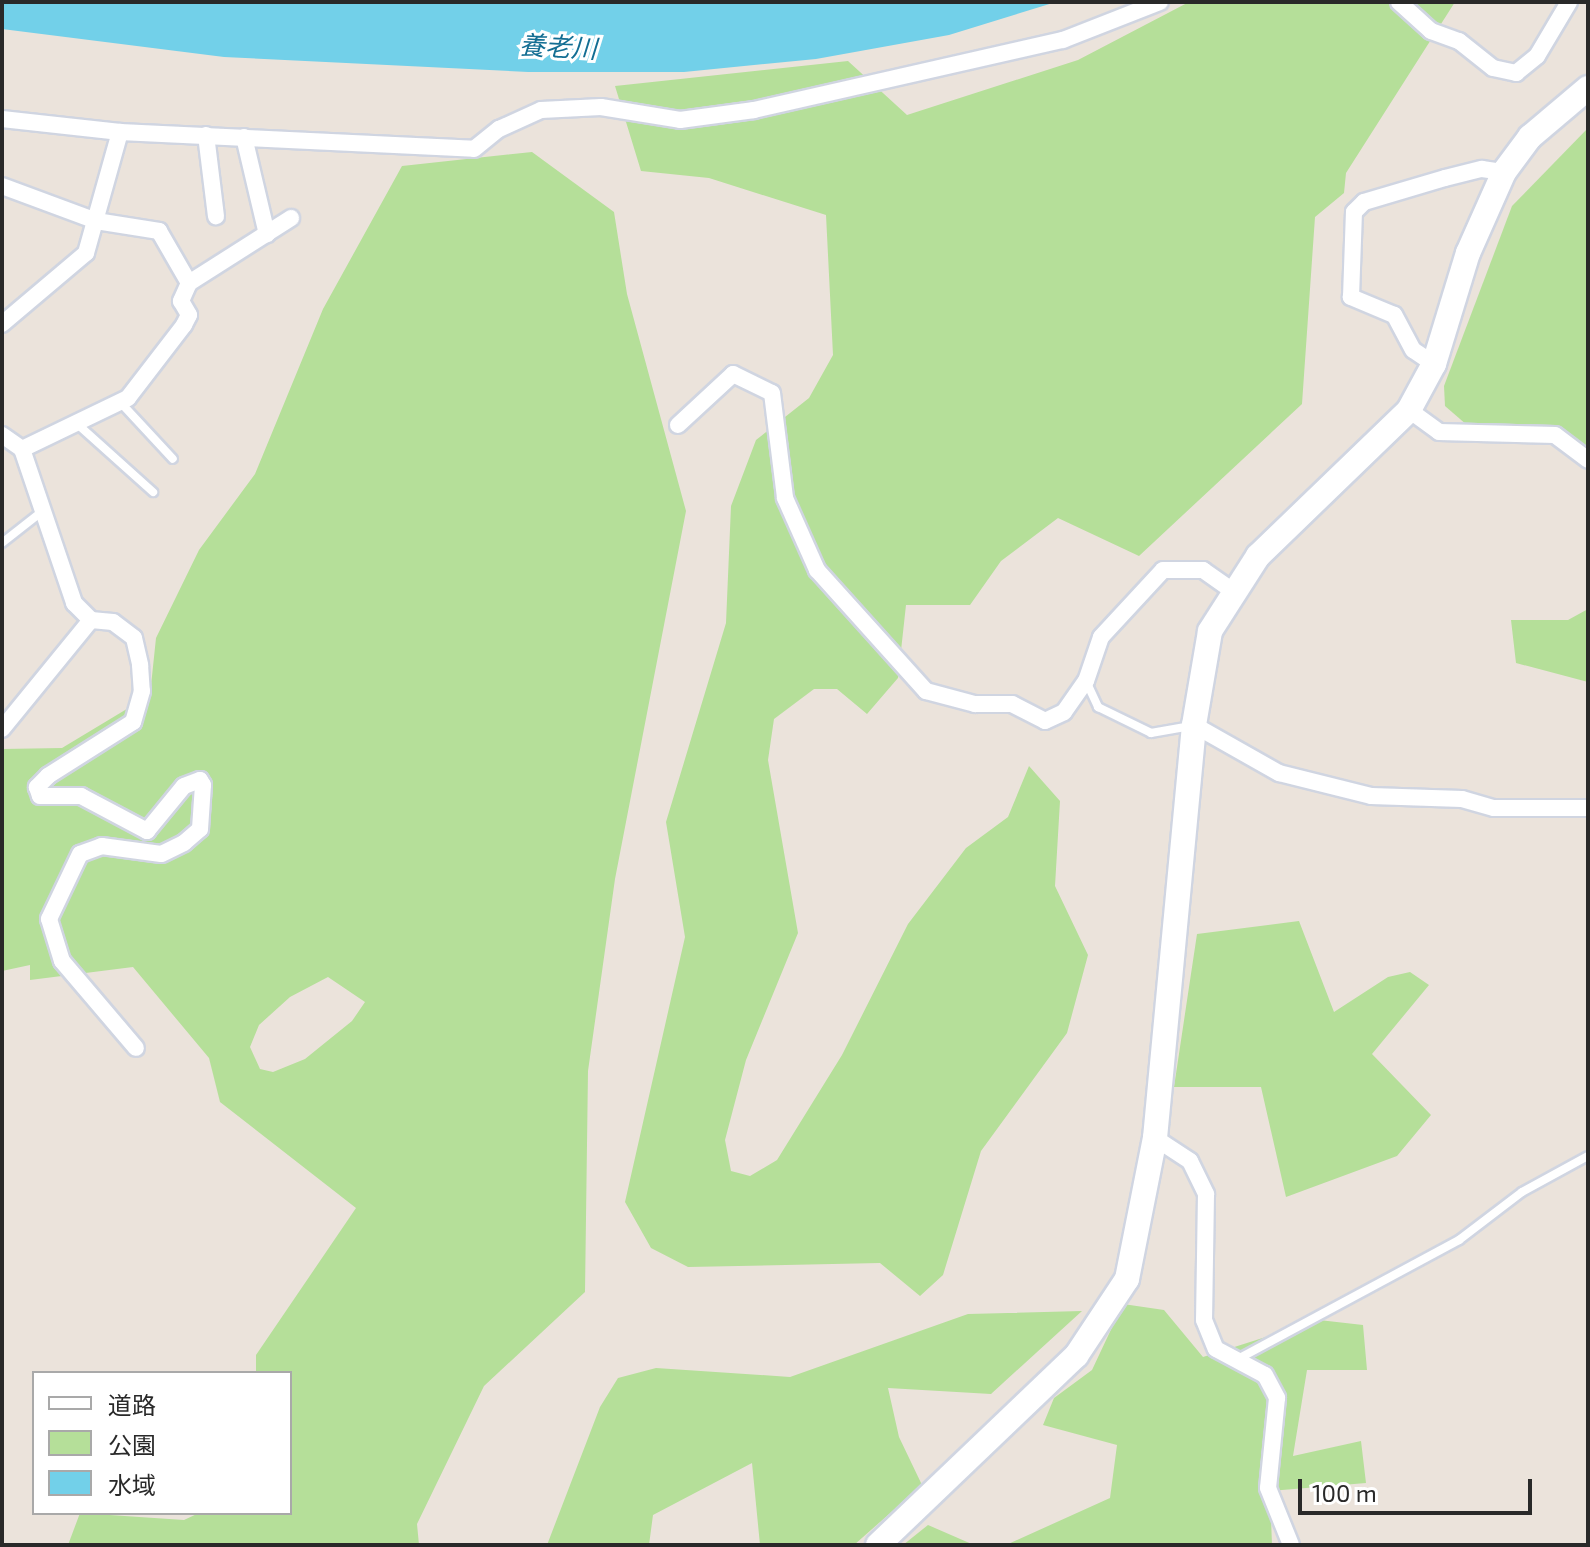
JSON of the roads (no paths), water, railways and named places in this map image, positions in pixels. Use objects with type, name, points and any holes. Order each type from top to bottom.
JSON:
[{"type":"street","points":[[2,119],[120,132],[474,149],[499,129],[541,110],[601,107],[680,120],[754,110],[1063,40],[1160,2]]},
{"type":"street","points":[[1399,2],[1431,31],[1459,41],[1493,68],[1516,73],[1537,56],[1569,2]]},
{"type":"street","points":[[878,1545],[1076,1356],[1127,1279],[1155,1138],[1203,655],[1232,590],[1258,556],[1409,410],[1434,364],[1468,253],[1504,172],[1530,137],[1588,88]]},
{"type":"street","points":[[2,324],[86,253],[120,132]]},
{"type":"street","points":[[206,135],[216,216]]},
{"type":"street","points":[[244,137],[267,234]]},
{"type":"street","points":[[1434,364],[1413,350],[1394,315],[1351,297],[1354,212],[1364,202],[1445,178],[1482,169],[1504,172]]},
{"type":"street","points":[[2,186],[96,221],[159,231],[189,283]]},
{"type":"street","points":[[22,449],[121,403],[184,325],[189,315],[181,301],[189,283],[291,218]]},
{"type":"street","points":[[678,425],[733,374],[772,393],[785,498],[817,570],[926,691],[975,704],[1012,704],[1045,721],[1064,712],[1086,681],[1101,637],[1163,570],[1203,570],[1232,590]]},
{"type":"street","points":[[1409,410],[1439,432],[1555,435],[1588,460]]},
{"type":"street","points":[[2,435],[22,449],[40,513],[74,603],[91,620],[113,622],[134,638],[142,691],[133,722],[48,776],[37,787],[40,796],[81,796],[119,811],[147,831],[184,786],[200,780],[203,785],[200,829],[184,843],[161,854],[102,846],[80,854],[49,919],[62,961],[136,1048]]},
{"type":"street","points":[[2,729],[91,620]]},
{"type":"street","points":[[1194,725],[1279,773],[1371,796],[1462,799],[1494,808],[1588,808]]},
{"type":"street","points":[[1155,1138],[1190,1161],[1206,1194],[1204,1320],[1216,1349],[1265,1375],[1277,1398],[1268,1488],[1291,1545]]},
{"type":"lane","points":[[121,403],[173,459]]},
{"type":"lane","points":[[75,422],[153,492]]},
{"type":"lane","points":[[2,543],[40,513]]},
{"type":"lane","points":[[1086,681],[1098,707],[1151,733],[1194,725]]},
{"type":"lane","points":[[1237,1360],[1459,1240],[1522,1192],[1588,1156]]},
{"type":"water","name":"養老川","points":[[2,2],[1056,2],[949,35],[816,59],[684,72],[528,72],[224,57],[2,29]]}]
